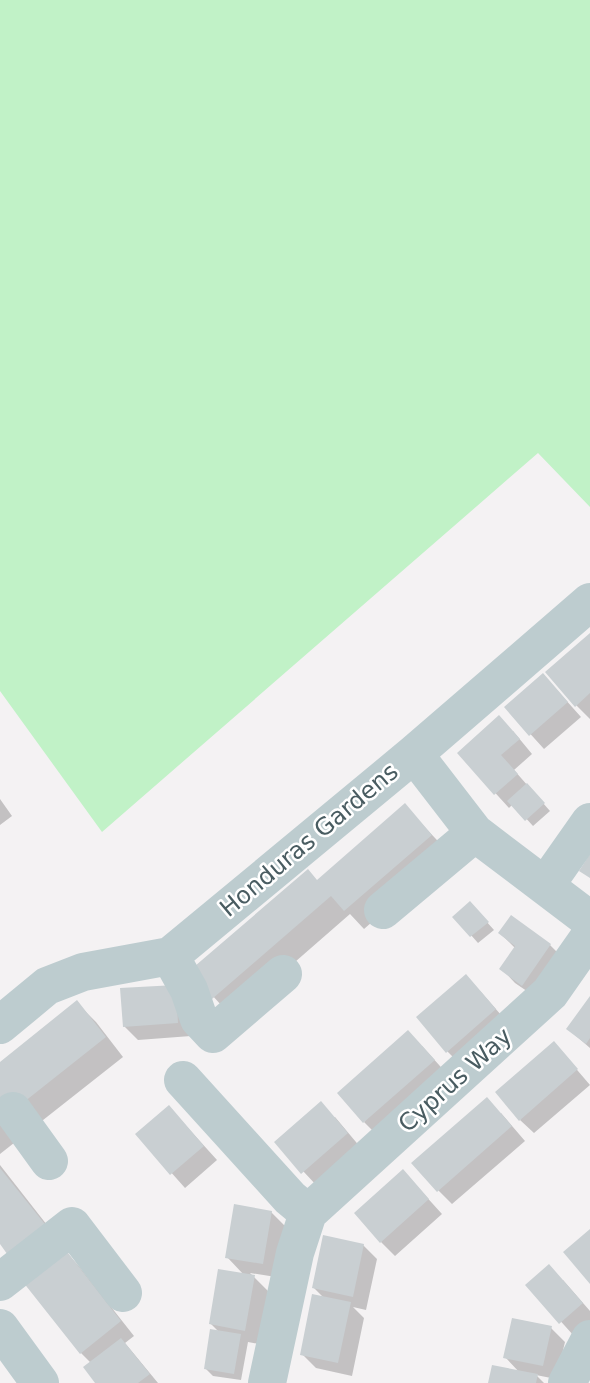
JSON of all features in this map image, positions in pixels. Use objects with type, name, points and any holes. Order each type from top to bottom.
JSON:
[{"type":"street","name":"Honduras Gardens","points":[[0,1025],[47,986],[83,972],[170,956],[414,754],[590,602]]},
{"type":"street","points":[[414,754],[475,833],[590,920]]},
{"type":"street","points":[[545,886],[590,822]]},
{"type":"street","points":[[383,910],[475,833]]},
{"type":"street","name":"Cyprus Way","points":[[267,1383],[295,1253],[308,1213],[550,993],[590,936]]},
{"type":"street","points":[[170,956],[189,990],[199,1019],[213,1034],[283,974]]},
{"type":"street","points":[[183,1080],[290,1198],[308,1213]]},
{"type":"street","points":[[13,1111],[49,1161]]},
{"type":"street","points":[[0,1282],[72,1226],[123,1293]]},
{"type":"street","points":[[0,1328],[40,1383]]},
{"type":"street","points":[[567,1383],[590,1339]]},
{"type":"green space","points":[[0,0],[590,0],[590,507],[538,453],[102,832],[0,691]]},
{"type":"building","points":[[590,633],[590,693],[575,707],[545,672]]},
{"type":"building","points":[[543,673],[568,702],[529,736],[504,707]]},
{"type":"building","points":[[499,715],[520,739],[501,755],[518,774],[494,795],[457,753]]},
{"type":"building","points":[[527,783],[545,803],[525,821],[507,801]]},
{"type":"building","points":[[405,803],[432,835],[344,911],[331,896],[212,999],[188,972],[308,869],[317,880]]},
{"type":"building","points":[[590,854],[590,878],[579,871]]},
{"type":"building","points":[[470,901],[489,922],[470,937],[452,917]]},
{"type":"building","points":[[511,915],[551,944],[522,986],[499,969],[515,946],[498,933]]},
{"type":"building","points":[[466,974],[496,1009],[446,1053],[416,1017]]},
{"type":"building","points":[[176,985],[178,1023],[123,1027],[120,988]]},
{"type":"building","points":[[590,996],[590,1038],[586,1044],[566,1029]]},
{"type":"building","points":[[77,1000],[106,1037],[0,1121],[0,1062]]},
{"type":"building","points":[[408,1030],[435,1060],[363,1123],[337,1093]]},
{"type":"building","points":[[554,1041],[578,1069],[519,1121],[495,1092]]},
{"type":"building","points":[[487,1097],[512,1126],[437,1192],[411,1163]]},
{"type":"building","points":[[321,1101],[348,1133],[301,1174],[274,1142]]},
{"type":"building","points":[[169,1105],[204,1146],[170,1175],[135,1134]]},
{"type":"building","points":[[0,1168],[48,1228],[10,1258],[0,1244]]},
{"type":"building","points":[[403,1169],[429,1199],[380,1243],[354,1213]]},
{"type":"building","points":[[234,1204],[272,1211],[263,1264],[225,1258]]},
{"type":"building","points":[[590,1229],[590,1284],[563,1252]]},
{"type":"building","points":[[323,1235],[364,1244],[353,1297],[312,1288]]},
{"type":"building","points":[[65,1249],[121,1321],[80,1354],[23,1282]]},
{"type":"building","points":[[549,1264],[583,1303],[559,1324],[525,1285]]},
{"type":"building","points":[[218,1269],[255,1275],[245,1331],[209,1324]]},
{"type":"building","points":[[312,1294],[351,1302],[338,1363],[300,1355]]},
{"type":"building","points":[[512,1318],[552,1326],[543,1366],[503,1358]]},
{"type":"building","points":[[210,1329],[241,1334],[234,1374],[204,1369]]},
{"type":"building","points":[[121,1338],[150,1374],[138,1383],[95,1383],[83,1367]]},
{"type":"building","points":[[492,1365],[538,1374],[536,1383],[488,1383]]}]
